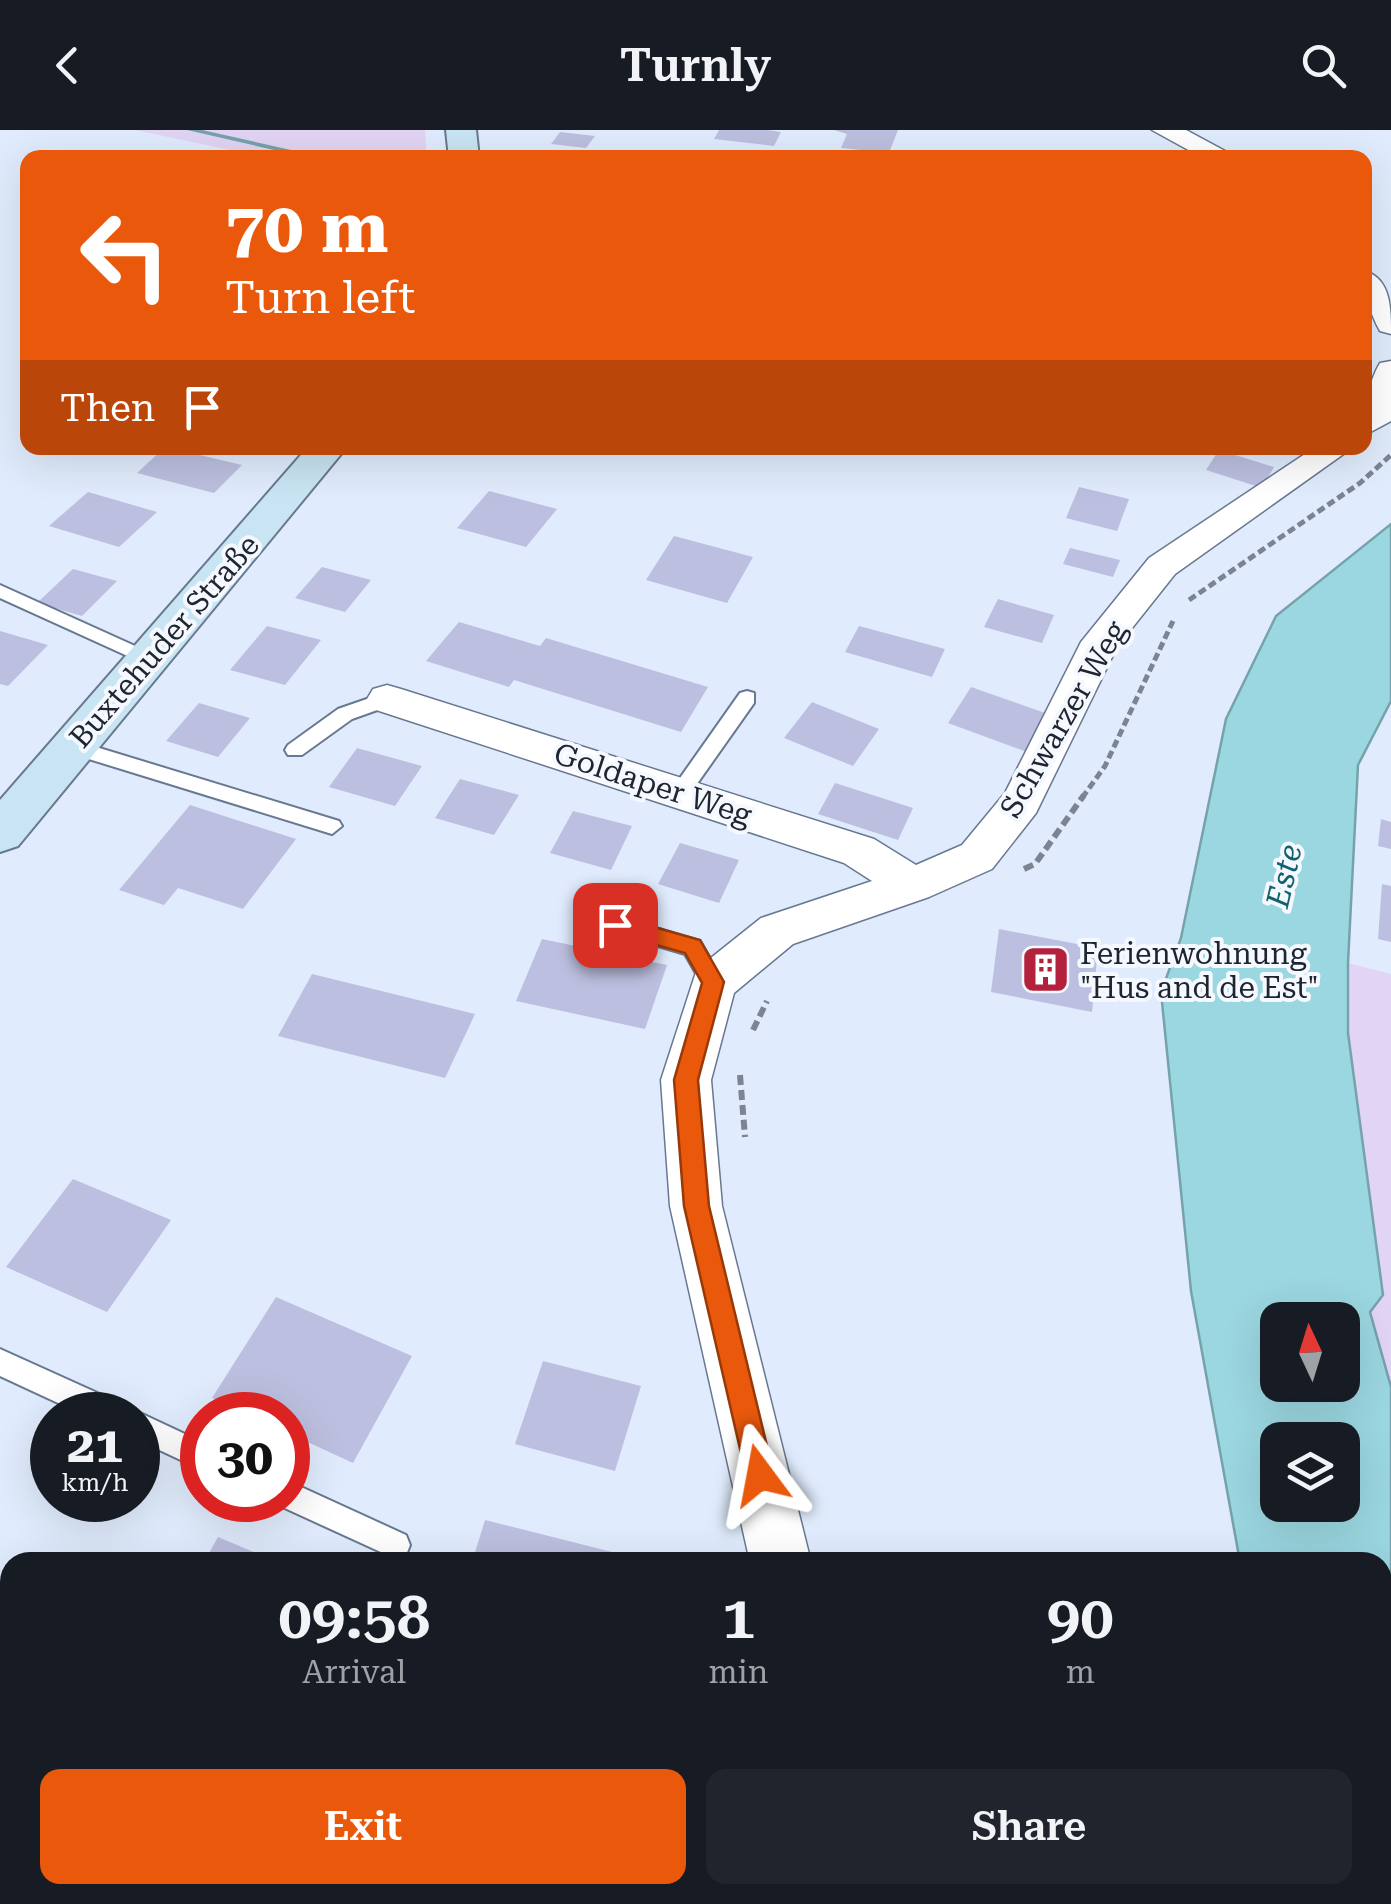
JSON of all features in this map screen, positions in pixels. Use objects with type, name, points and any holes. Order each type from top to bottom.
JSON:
[{"type":"street","points":[[1165,130],[1209,150]]},
{"type":"street","points":[[1372,289],[1389,310],[1391,324]]},
{"type":"street","points":[[1372,420],[1380,414],[1391,370]]},
{"type":"street","name":"Buxtehuder Straße","points":[[0,833],[321,455]]},
{"type":"street","name":"Schwarzer Weg","points":[[713,982],[777,931],[913,885],[977,857],[1021,802],[1100,642],[1162,566],[1325,455]]},
{"type":"street","name":"Goldaper Weg","points":[[387,699],[859,851],[913,885]]},
{"type":"street","points":[[713,982],[686,1080],[696,1206],[778,1552]]},
{"type":"lane","points":[[0,590],[148,659]]},
{"type":"lane","points":[[680,793],[747,698]]},
{"type":"lane","points":[[295,750],[344,714],[387,699]]},
{"type":"lane","points":[[73,747],[332,826]]},
{"type":"lane","points":[[615,925],[692,947],[713,982]]},
{"type":"lane","points":[[0,1362],[65,1392]]},
{"type":"lane","points":[[310,1505],[396,1545]]},
{"type":"path","points":[[1017,871],[1036,864],[1106,766],[1179,608],[1360,483],[1391,455]]},
{"type":"path","points":[[746,1044],[768,999]]},
{"type":"path","points":[[740,1060],[746,1152]]},
{"type":"shaded area","points":[[135,130],[425,130],[426,150],[230,150]]},
{"type":"shaded area","points":[[1348,963],[1391,974],[1391,1387],[1370,1312],[1348,1033]]},
{"type":"water","name":"Este","points":[[1391,524],[1391,701],[1358,765],[1348,1033],[1383,1295],[1370,1312],[1391,1387],[1391,1552],[1238,1552],[1191,1291],[1161,992],[1181,938],[1226,719],[1276,616]]},
{"type":"building","points":[[719,130],[781,132],[774,146],[714,139]]},
{"type":"building","points":[[834,130],[898,130],[890,150],[841,148],[847,134]]},
{"type":"building","points":[[560,132],[595,136],[586,148],[551,144]]},
{"type":"building","points":[[156,455],[200,455],[242,465],[214,493],[137,473]]},
{"type":"building","points":[[1216,455],[1235,455],[1274,467],[1262,488],[1206,470]]},
{"type":"building","points":[[1079,487],[1129,499],[1117,531],[1066,518]]},
{"type":"building","points":[[489,491],[557,509],[526,547],[457,528]]},
{"type":"building","points":[[88,492],[157,512],[119,547],[49,526]]},
{"type":"building","points":[[674,536],[753,557],[727,603],[646,580]]},
{"type":"building","points":[[1070,548],[1120,560],[1113,577],[1063,564]]},
{"type":"building","points":[[322,567],[371,580],[345,612],[295,598]]},
{"type":"building","points":[[73,569],[117,581],[82,616],[37,603]]},
{"type":"building","points":[[998,599],[1054,615],[1042,643],[984,627]]},
{"type":"building","points":[[459,622],[540,646],[546,638],[708,687],[681,732],[514,680],[509,687],[426,661]]},
{"type":"building","points":[[267,626],[321,640],[285,685],[230,670]]},
{"type":"building","points":[[859,626],[945,649],[932,677],[845,652]]},
{"type":"building","points":[[0,631],[48,645],[8,686],[0,684]]},
{"type":"building","points":[[971,687],[1048,714],[1027,752],[948,723]]},
{"type":"building","points":[[812,702],[879,729],[853,766],[784,738]]},
{"type":"building","points":[[199,703],[250,718],[218,757],[166,741]]},
{"type":"building","points":[[357,748],[422,766],[395,806],[329,787]]},
{"type":"building","points":[[460,779],[519,795],[494,835],[435,818]]},
{"type":"building","points":[[835,783],[913,808],[898,840],[818,814]]},
{"type":"building","points":[[190,805],[296,839],[243,909],[178,888],[164,905],[119,890]]},
{"type":"building","points":[[573,811],[632,826],[611,870],[550,853]]},
{"type":"building","points":[[1381,819],[1391,822],[1391,849],[1378,846]]},
{"type":"building","points":[[680,843],[739,860],[719,903],[658,884]]},
{"type":"building","points":[[1382,884],[1391,886],[1391,942],[1378,939]]},
{"type":"building","name":"Ferienwohnung \"Hus and de Est\"","points":[[999,929],[1098,948],[1092,1012],[991,992]]},
{"type":"building","points":[[542,939],[667,965],[645,1029],[516,1001]]},
{"type":"building","points":[[312,974],[475,1014],[445,1078],[278,1036]]},
{"type":"building","points":[[73,1179],[171,1220],[107,1312],[6,1267]]},
{"type":"building","points":[[276,1297],[412,1356],[353,1463],[310,1443],[310,1392],[216,1392]]},
{"type":"building","points":[[543,1361],[641,1386],[615,1471],[515,1444]]},
{"type":"building","points":[[485,1520],[612,1552],[475,1552]]},
{"type":"building","points":[[218,1537],[253,1552],[210,1552]]},
{"type":"waterway","points":[[191,130],[285,150]]},
{"type":"place","name":"Ferienwohnung \"Hus and de Est\"","points":[[1045,970]]},
{"type":"route","points":[[615,925],[692,947],[713,982],[686,1080],[696,1206],[760,1475]]}]
